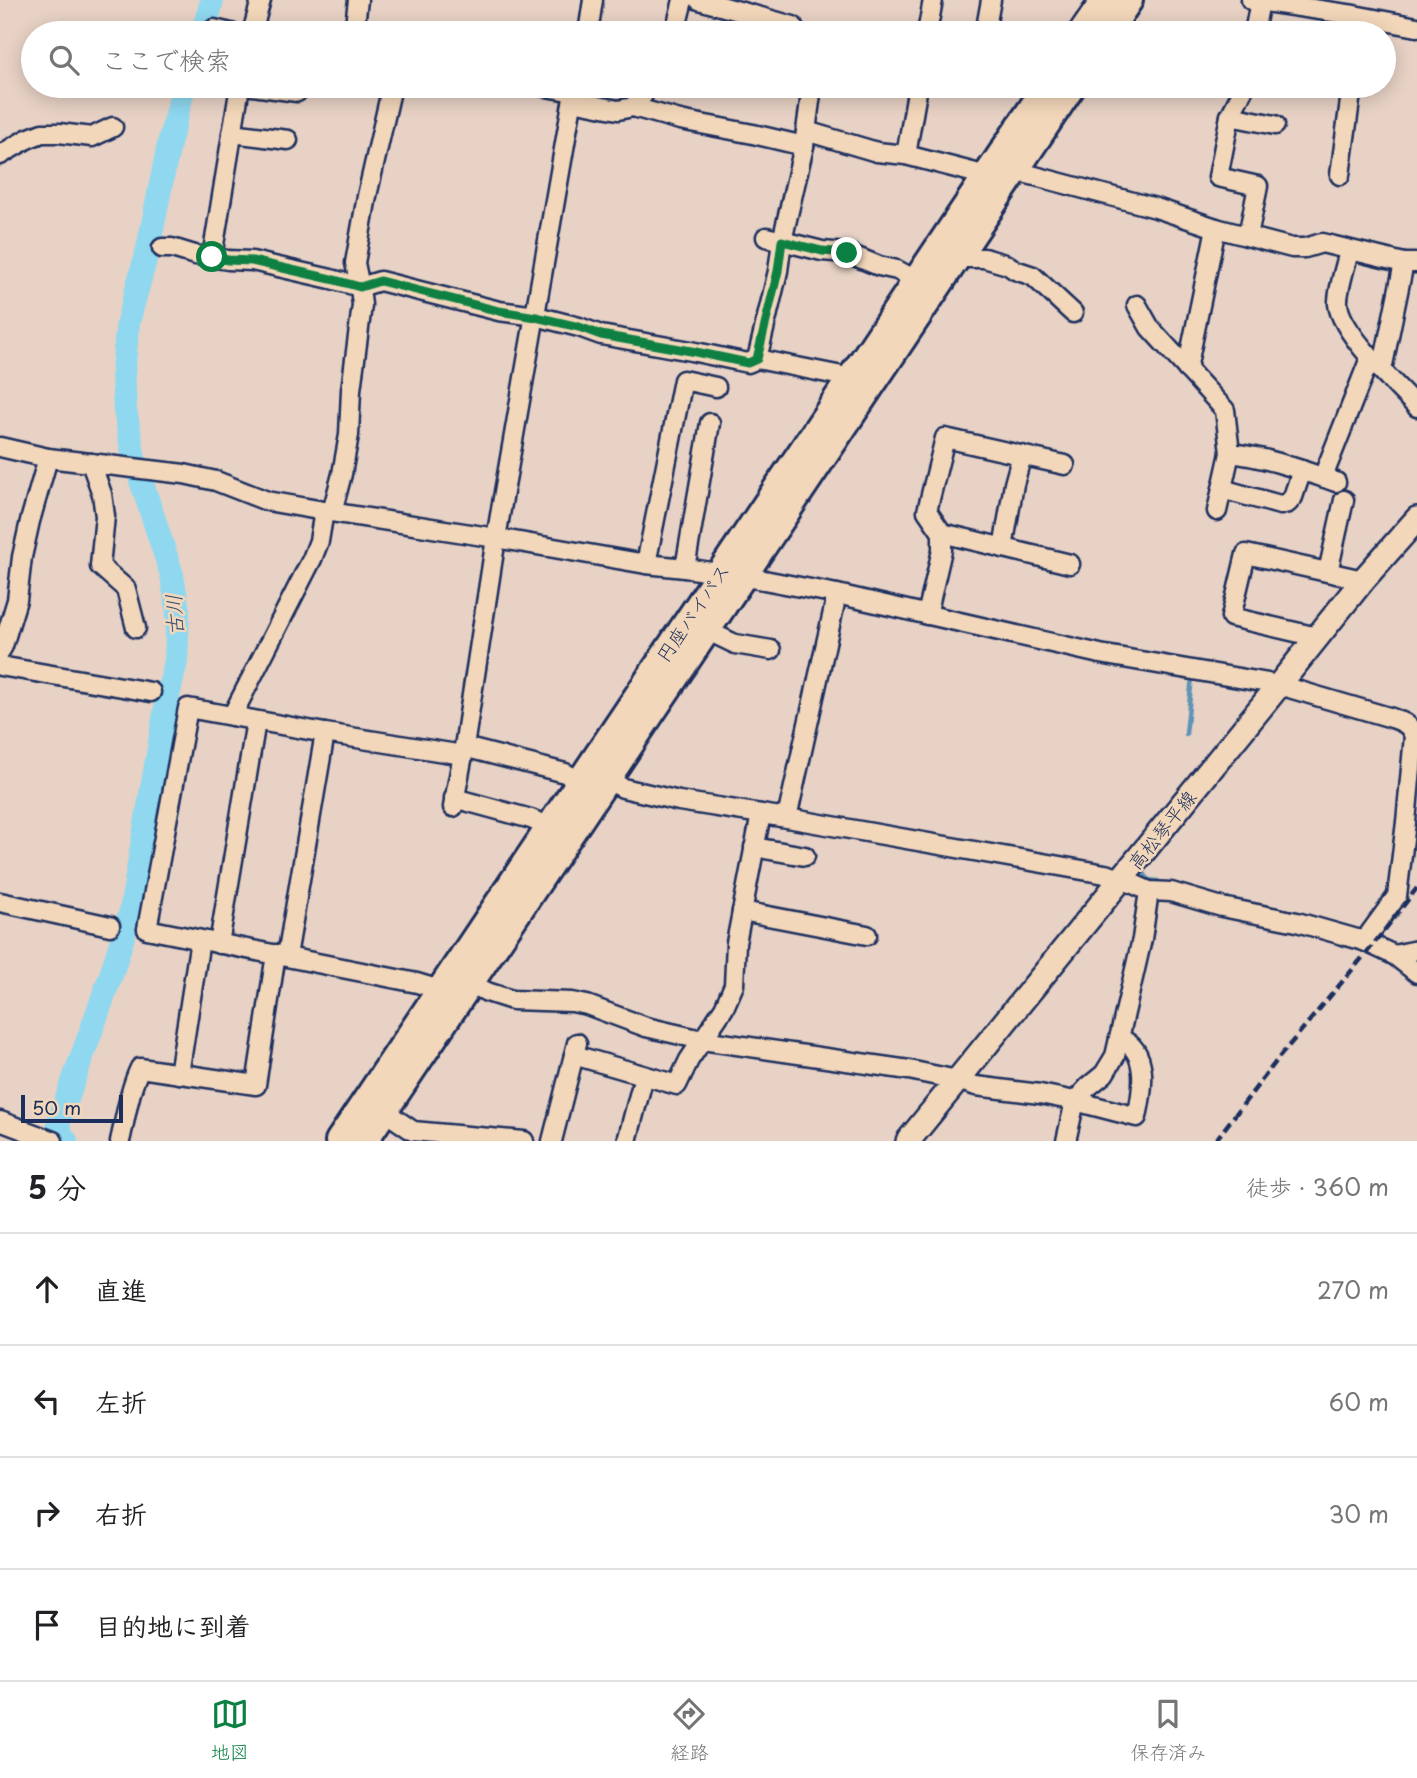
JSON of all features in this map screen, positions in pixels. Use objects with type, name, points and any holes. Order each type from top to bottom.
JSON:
[{"type":"highway","points":[[1090,21],[1105,0]]},
{"type":"highway","points":[[1115,21],[1129,0]]},
{"type":"highway","name":"円座バイパス","points":[[364,1141],[706,630],[731,575],[852,378],[1039,98]]},
{"type":"highway","name":"円座バイパス","points":[[339,1141],[580,782],[958,258],[1064,98]]},
{"type":"highway","points":[[580,782],[606,779]]},
{"type":"highway","points":[[440,990],[470,983]]},
{"type":"main road","name":"高松琴平線","points":[[908,1141],[1363,580],[1416,522]]},
{"type":"street","points":[[255,21],[261,0]]},
{"type":"street","points":[[355,21],[358,0]]},
{"type":"street","points":[[590,21],[593,0]]},
{"type":"street","points":[[678,21],[683,0]]},
{"type":"street","points":[[699,0],[775,21]]},
{"type":"street","points":[[929,21],[933,0]]},
{"type":"street","points":[[988,21],[992,0]]},
{"type":"street","points":[[1257,21],[1263,1],[1385,21]]},
{"type":"street","points":[[1396,23],[1417,27]]},
{"type":"street","points":[[212,257],[238,98]]},
{"type":"street","points":[[232,716],[312,559],[342,474],[349,435],[351,390],[362,305],[355,263],[389,98]]},
{"type":"street","points":[[549,827],[531,819],[454,802],[496,538],[573,98]]},
{"type":"street","points":[[587,98],[618,110],[634,107],[680,120],[753,134],[805,139],[906,155],[987,176]]},
{"type":"street","points":[[634,107],[641,98]]},
{"type":"street","points":[[757,359],[778,271],[774,239],[805,139],[810,98]]},
{"type":"street","points":[[906,155],[916,98]]},
{"type":"street","points":[[1239,98],[1230,116],[1218,177],[1258,186],[1248,236]]},
{"type":"street","points":[[1340,175],[1350,98]]},
{"type":"street","points":[[1230,116],[1275,125]]},
{"type":"street","points":[[0,155],[42,133],[92,137],[113,127]]},
{"type":"street","points":[[232,133],[288,140]]},
{"type":"street","points":[[1016,171],[1292,248],[1305,248],[1322,243],[1410,263],[1376,364],[1330,480],[1254,456],[1230,453]]},
{"type":"street","points":[[1187,369],[1216,228]]},
{"type":"street","points":[[774,239],[822,251],[847,253],[897,270],[917,281]]},
{"type":"street","points":[[162,248],[228,260],[252,261],[360,287],[380,281],[499,311],[579,327],[601,335],[748,363],[757,359],[852,378]]},
{"type":"street","points":[[1349,251],[1338,302],[1340,315],[1376,364],[1417,407]]},
{"type":"street","points":[[958,258],[984,258],[1032,276],[1073,313]]},
{"type":"street","points":[[1137,305],[1150,328],[1225,410],[1230,453],[1217,511]]},
{"type":"street","points":[[646,565],[683,380],[716,387]]},
{"type":"street","points":[[685,568],[710,423]]},
{"type":"street","points":[[927,615],[942,550],[943,533],[928,511],[945,438],[1065,465]]},
{"type":"street","points":[[0,447],[48,458],[184,474],[216,481],[267,501],[328,512],[837,594],[1100,654],[1279,685],[1392,718],[1407,724],[1414,736],[1398,896],[1364,941]]},
{"type":"street","points":[[1003,548],[1022,455]]},
{"type":"street","points":[[0,652],[17,600],[22,557],[48,458]]},
{"type":"street","points":[[91,463],[102,494],[104,516],[100,566],[127,589],[136,628]]},
{"type":"street","points":[[1222,489],[1280,505],[1288,503],[1293,497],[1302,470]]},
{"type":"street","points":[[1328,572],[1344,500]]},
{"type":"street","points":[[943,533],[1070,564]]},
{"type":"street","points":[[1317,637],[1231,617],[1245,554],[1363,580]]},
{"type":"street","points":[[787,818],[837,594]]},
{"type":"street","points":[[706,630],[735,644],[771,650]]},
{"type":"street","points":[[0,666],[151,692]]},
{"type":"street","points":[[440,990],[417,983],[146,929],[188,708],[325,733],[463,751],[565,773],[580,782]]},
{"type":"street","points":[[219,944],[256,721]]},
{"type":"street","points":[[120,1141],[135,1078],[140,1068],[256,1085],[325,733]]},
{"type":"street","points":[[606,779],[623,788],[679,801],[1067,867],[1122,879],[1149,891],[1171,892],[1364,941],[1394,955],[1417,973]]},
{"type":"street","points":[[552,1141],[575,1049],[644,1076],[677,1085],[689,1060],[724,1008],[734,985],[736,943],[761,814]]},
{"type":"street","points":[[754,848],[805,856]]},
{"type":"street","points":[[1066,1141],[1075,1101],[1104,1074],[1115,1056],[1142,939],[1149,891]]},
{"type":"street","points":[[0,902],[110,926]]},
{"type":"street","points":[[742,911],[867,935]]},
{"type":"street","points":[[179,1073],[200,940]]},
{"type":"street","points":[[1394,955],[1417,950]]},
{"type":"street","points":[[470,983],[512,1000],[587,1005],[646,1027],[702,1040],[909,1070],[976,1086],[1075,1101],[1138,1117],[1142,1066],[1139,1055],[1128,1041],[1119,1038]]},
{"type":"street","points":[[627,1141],[644,1076]]},
{"type":"street","points":[[384,1111],[413,1131],[524,1141]]},
{"type":"street","points":[[0,1121],[54,1141]]},
{"type":"waterway","name":"古川","points":[[206,21],[212,0]]},
{"type":"waterway","name":"古川","points":[[66,1141],[58,1124],[131,911],[176,661],[178,611],[172,575],[134,459],[125,410],[123,373],[128,322],[148,249],[181,98]]},
{"type":"waterway","points":[[1186,734],[1192,677]]},
{"type":"waterway","points":[[1143,872],[1149,880],[1158,881]]},
{"type":"railway","points":[[1215,1141],[1417,888]]},
{"type":"route","points":[[212,257],[252,261],[360,287],[380,281],[499,311],[579,327],[601,335],[748,363],[757,359],[778,271],[782,241],[822,251],[847,253]]}]
